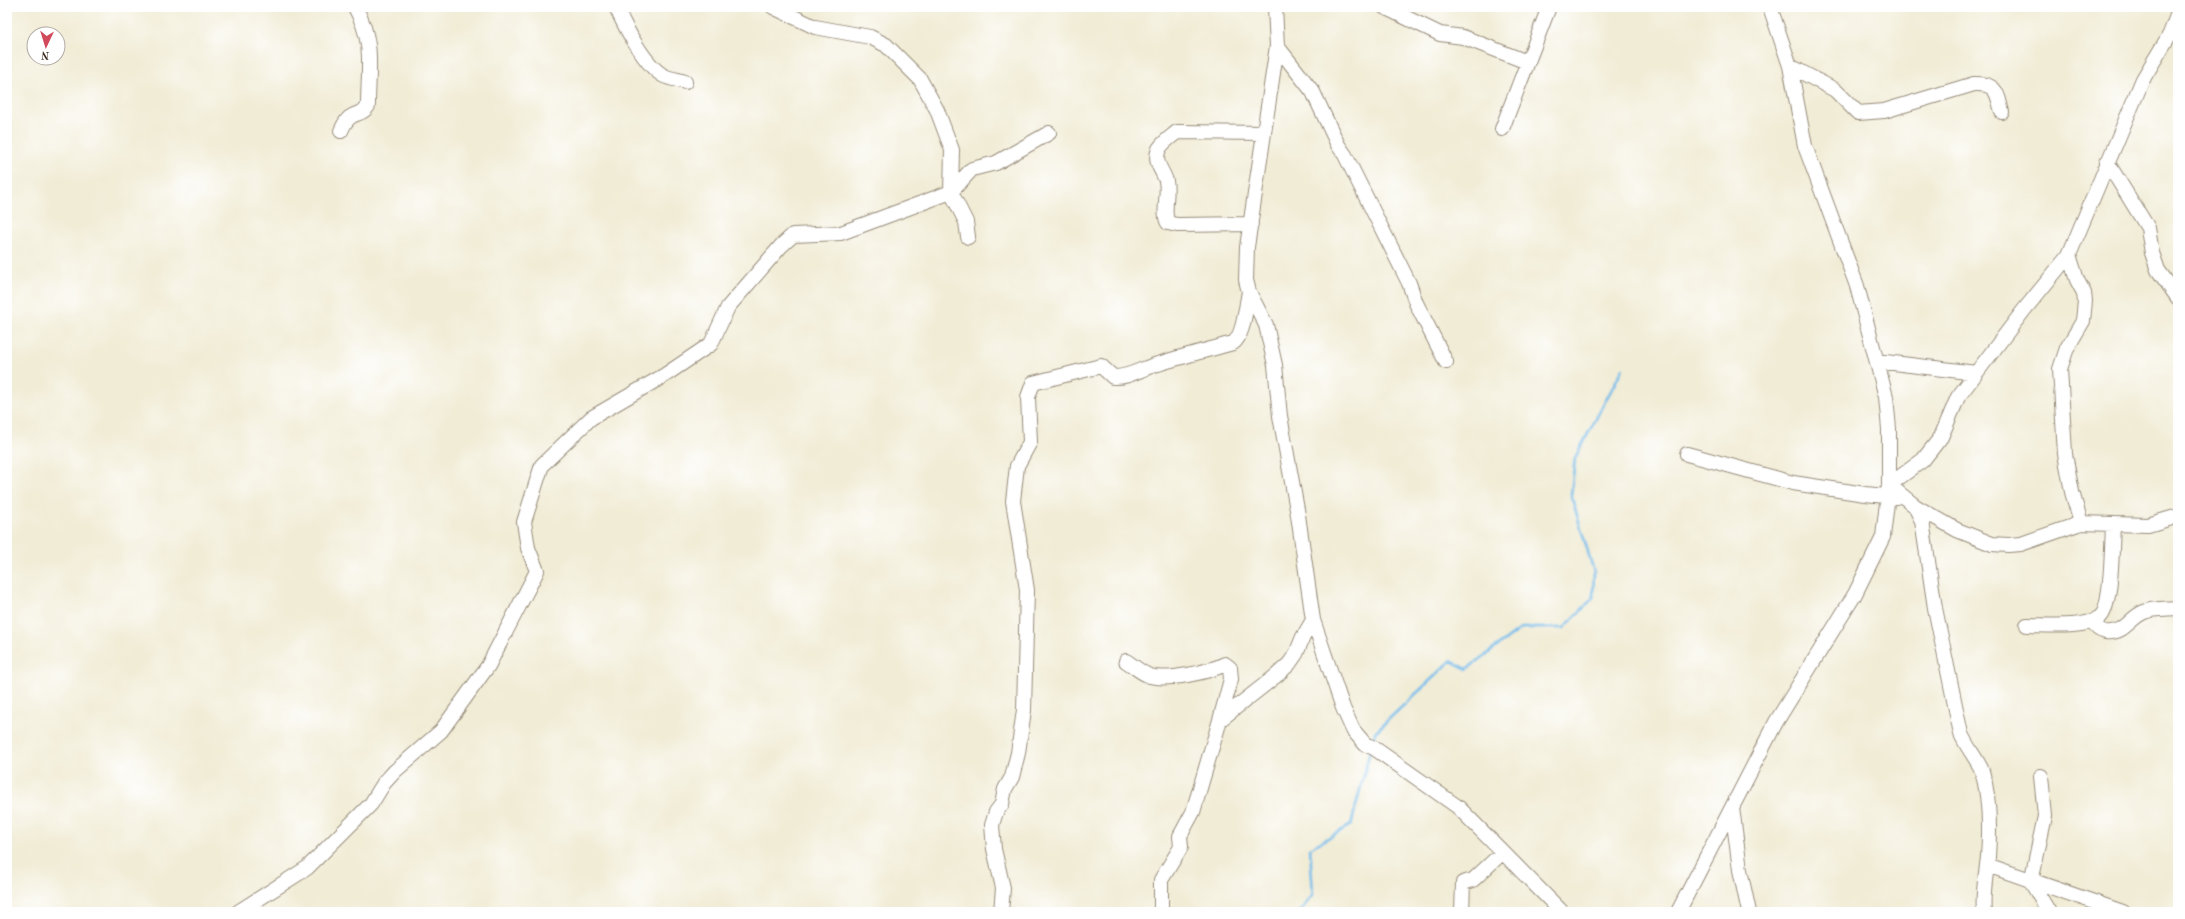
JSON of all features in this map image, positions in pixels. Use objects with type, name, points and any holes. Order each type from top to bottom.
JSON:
[{"type":"street","points":[[341,131],[346,119],[352,114],[366,110],[368,106],[370,53],[364,23],[355,7]]},
{"type":"street","points":[[616,7],[622,21],[652,66],[664,76],[685,82]]},
{"type":"street","points":[[773,7],[815,27],[870,37],[886,45],[920,79],[936,110],[952,150],[951,192],[966,222],[968,237]]},
{"type":"street","points":[[1275,7],[1277,46],[1251,224],[1246,273],[1249,292],[1266,325],[1275,365],[1280,416],[1298,515],[1313,620],[1343,708],[1353,730],[1370,746],[1458,807],[1562,912]]},
{"type":"street","points":[[1384,7],[1440,34],[1463,37],[1527,62]]},
{"type":"street","points":[[1502,129],[1549,7]]},
{"type":"street","points":[[1678,912],[1776,722],[1855,594],[1883,537],[1888,490],[1889,429],[1886,398],[1877,361],[1857,286],[1805,146],[1790,66],[1770,7]]},
{"type":"street","points":[[1687,454],[1793,483],[1865,494],[1888,490],[1923,460],[1941,437],[1958,397],[2069,255],[2143,79],[2170,34],[2178,14]]},
{"type":"street","points":[[1277,46],[1313,92],[1338,145],[1345,155],[1406,276],[1416,304],[1446,362]]},
{"type":"street","points":[[1790,66],[1835,90],[1858,113],[1884,111],[1974,84],[1982,83],[1990,85],[1994,89],[2002,112]]},
{"type":"street","points":[[1251,224],[1177,225],[1168,223],[1165,218],[1168,200],[1166,180],[1157,166],[1159,150],[1177,132],[1264,133]]},
{"type":"street","points":[[238,912],[307,868],[371,804],[384,783],[395,771],[441,731],[488,666],[537,572],[528,548],[524,522],[542,465],[591,418],[665,375],[711,344],[728,308],[781,246],[793,235],[841,233],[951,192],[972,169],[996,163],[1050,133]]},
{"type":"street","points":[[2107,162],[2148,228],[2152,253],[2158,270],[2178,298]]},
{"type":"street","points":[[2069,255],[2077,280],[2084,293],[2085,302],[2083,321],[2067,348],[2060,369],[2065,454],[2072,492],[2080,523]]},
{"type":"street","points":[[1001,912],[1003,888],[994,849],[992,824],[1002,804],[1004,789],[1012,777],[1018,753],[1024,710],[1027,590],[1013,501],[1017,466],[1030,442],[1028,397],[1033,383],[1101,366],[1113,377],[1124,378],[1150,366],[1180,356],[1234,343],[1238,340],[1249,292]]},
{"type":"street","points":[[1877,361],[1976,373]]},
{"type":"street","points":[[1888,490],[1957,530],[1992,544],[2021,544],[2080,523],[2148,525],[2175,517]]},
{"type":"street","points":[[1909,502],[1922,521],[1935,608],[1961,734],[1966,748],[1982,770],[1988,805],[1987,865],[1983,901],[1984,912]]},
{"type":"street","points":[[2027,626],[2078,624],[2092,621],[2100,617],[2106,609],[2113,524]]},
{"type":"street","points":[[2092,621],[2095,627],[2104,632],[2114,633],[2122,630],[2142,613],[2152,610],[2178,608]]},
{"type":"street","points":[[1220,720],[1289,664],[1296,654],[1303,637],[1313,620]]},
{"type":"street","points":[[1126,661],[1143,673],[1151,676],[1194,673],[1212,670],[1225,664],[1230,668],[1231,679],[1193,812],[1180,836],[1180,846],[1161,880],[1161,912]]},
{"type":"street","points":[[2040,776],[2045,816],[2032,882],[2049,912]]},
{"type":"street","points":[[1732,807],[1740,870],[1749,912]]},
{"type":"street","points":[[1462,912],[1463,883],[1473,880],[1502,853]]},
{"type":"street","points":[[1987,865],[2018,875],[2032,882],[2123,912]]},
{"type":"waterway","points":[[1373,742],[1375,732],[1451,661],[1467,669],[1522,628],[1564,628],[1593,598],[1594,572],[1571,495],[1575,458],[1623,368]]},
{"type":"waterway","points":[[1299,912],[1313,895],[1310,848],[1351,825],[1370,751]]}]
